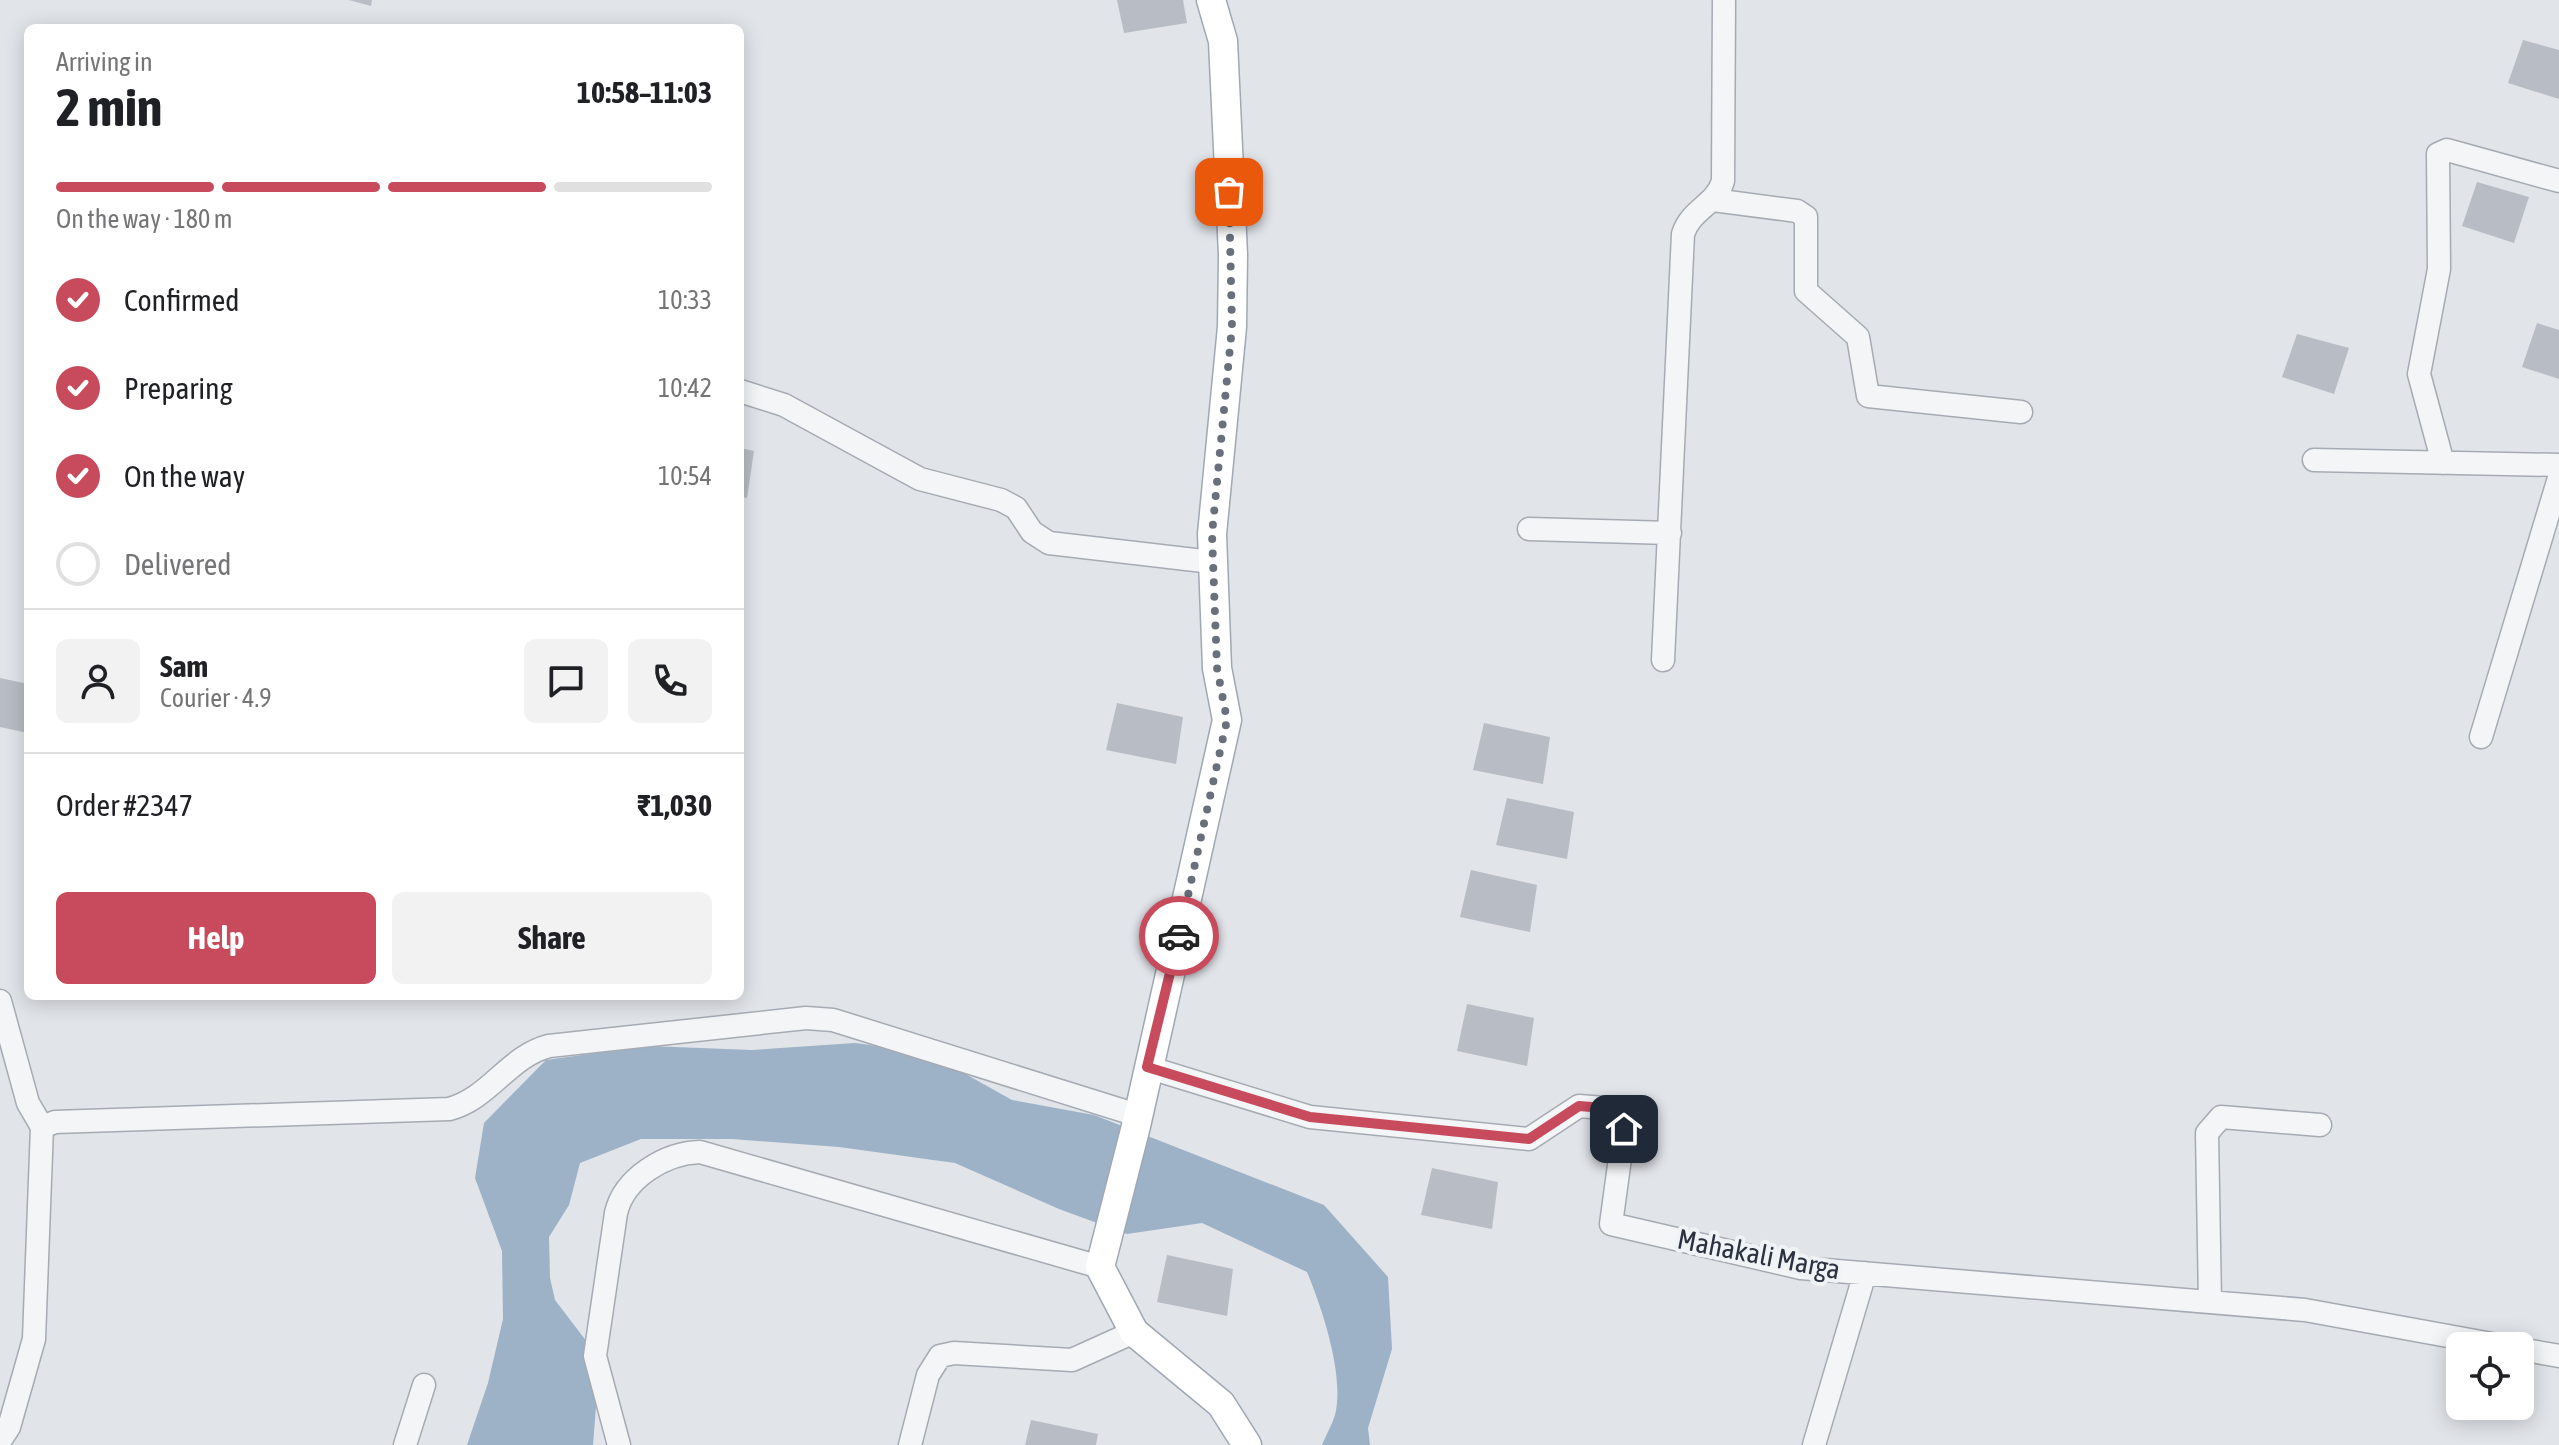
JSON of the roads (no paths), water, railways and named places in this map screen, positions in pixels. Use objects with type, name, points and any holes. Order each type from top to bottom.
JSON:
[{"type":"main road","points":[[1211,0],[1223,41],[1233,255],[1232,327],[1212,562],[1218,626],[1217,668],[1227,720],[1137,1121],[1100,1267],[1134,1332],[1221,1404],[1247,1445]]},
{"type":"street","points":[[1663,660],[1683,234],[1694,212],[1713,200],[1723,181],[1724,0]]},
{"type":"street","points":[[2443,463],[2419,374],[2439,269],[2438,154],[2447,150],[2559,181]]},
{"type":"street","points":[[1713,200],[1797,211],[1806,217],[1806,291],[1858,337],[1868,396],[2021,412]]},
{"type":"street","points":[[744,392],[784,405],[920,479],[1001,500],[1016,508],[1032,532],[1049,543],[1212,562]]},
{"type":"street","points":[[2314,460],[2559,465]]},
{"type":"street","points":[[2481,737],[2559,478]]},
{"type":"street","points":[[1529,529],[1670,533]]},
{"type":"street","points":[[0,1001],[28,1103],[42,1127],[36,1326],[7,1441]]},
{"type":"street","points":[[42,1127],[55,1122],[449,1109],[475,1098],[527,1054],[549,1046],[806,1018],[860,1026],[1137,1121]]},
{"type":"street","name":"Mahakali Marga","points":[[1147,1067],[1310,1117],[1529,1139],[1579,1106],[1604,1108],[1624,1129],[1611,1224],[1801,1268],[2305,1310],[2446,1336]]},
{"type":"street","points":[[2210,1302],[2207,1133],[2212,1123],[2221,1117],[2320,1125]]},
{"type":"street","points":[[619,1445],[595,1356],[619,1198],[629,1185],[680,1152],[700,1152],[1100,1267]]},
{"type":"street","points":[[1814,1445],[1865,1273]]},
{"type":"street","points":[[910,1445],[928,1375],[940,1356],[954,1353],[1072,1360],[1134,1332]]},
{"type":"street","points":[[2534,1352],[2559,1356]]},
{"type":"street","points":[[405,1445],[424,1385]]},
{"type":"water","points":[[855,1043],[928,1053],[1012,1100],[1094,1115],[1324,1205],[1388,1277],[1392,1349],[1368,1428],[1370,1445],[1322,1445],[1335,1415],[1337,1381],[1325,1323],[1307,1272],[1202,1223],[1127,1234],[1059,1209],[955,1163],[839,1147],[732,1139],[641,1139],[580,1163],[569,1205],[549,1237],[550,1278],[555,1300],[587,1342],[597,1393],[593,1445],[467,1445],[488,1383],[503,1319],[502,1251],[475,1178],[484,1123],[546,1060],[648,1046],[752,1050]]}]
